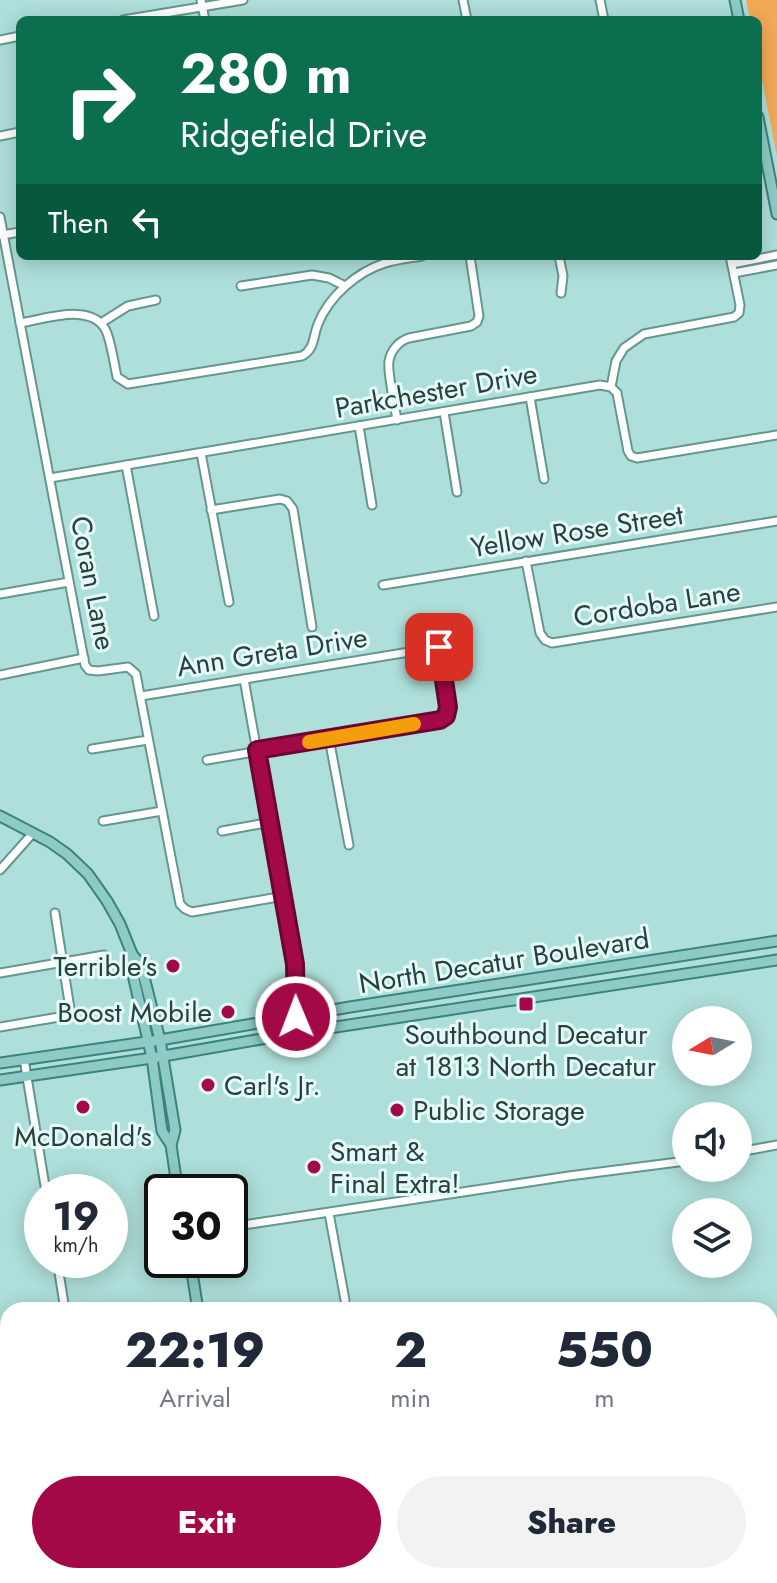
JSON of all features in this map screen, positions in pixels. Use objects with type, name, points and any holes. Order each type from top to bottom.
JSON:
[{"type":"main road","points":[[762,137],[777,214]]},
{"type":"main road","points":[[0,816],[67,854],[88,874],[107,901],[132,954],[141,965],[163,1056],[175,1130],[171,1145],[175,1174]]},
{"type":"main road","name":"North Decatur Boulevard","points":[[0,1063],[777,941]]},
{"type":"main road","points":[[762,943],[765,962]]},
{"type":"main road","points":[[132,954],[131,966],[149,1042],[162,1131],[171,1145]]},
{"type":"main road","name":"North Decatur Boulevard","points":[[0,1080],[777,960]]},
{"type":"main road","points":[[586,971],[589,988]]},
{"type":"main road","points":[[438,993],[441,1012]]},
{"type":"main road","points":[[193,1278],[197,1302]]},
{"type":"street","points":[[142,16],[202,3],[243,0]]},
{"type":"street","name":"Coran Lane","points":[[0,217],[85,665],[89,670],[98,671],[128,667],[136,674],[180,904],[192,912],[284,896]]},
{"type":"street","points":[[20,323],[87,315],[101,323],[107,332],[117,377],[128,384],[302,356],[311,348],[317,325],[336,295],[363,272],[398,260]]},
{"type":"street","points":[[397,420],[389,362],[394,348],[402,340],[471,326],[477,322],[479,316],[471,260]]},
{"type":"street","points":[[560,260],[563,276],[561,293]]},
{"type":"street","points":[[731,260],[739,313],[734,317],[644,334],[624,348],[616,361],[611,387],[617,393],[628,451],[637,458],[777,435]]},
{"type":"street","points":[[734,273],[777,265]]},
{"type":"street","points":[[241,286],[312,275],[329,278],[345,286]]},
{"type":"street","points":[[101,323],[128,306],[156,300]]},
{"type":"street","name":"Parkchester Drive","points":[[50,478],[600,385],[611,387]]},
{"type":"street","points":[[530,397],[544,479]]},
{"type":"street","points":[[444,412],[457,492]]},
{"type":"street","points":[[359,426],[372,505]]},
{"type":"street","points":[[201,453],[229,602]]},
{"type":"street","points":[[126,465],[154,616]]},
{"type":"street","points":[[211,510],[280,499],[287,501],[293,509],[312,627]]},
{"type":"street","name":"Yellow Rose Street","points":[[383,585],[777,521]]},
{"type":"street","name":"Cordoba Lane","points":[[526,561],[540,633],[552,643],[777,607]]},
{"type":"street","points":[[0,594],[69,582]]},
{"type":"street","name":"Ann Greta Drive","points":[[141,696],[458,644]]},
{"type":"street","points":[[207,760],[440,720],[446,716],[448,707],[439,647]]},
{"type":"street","points":[[0,675],[84,658]]},
{"type":"street","points":[[244,679],[295,964],[296,1033]]},
{"type":"street","points":[[329,738],[349,845]]},
{"type":"street","points":[[92,749],[148,740]]},
{"type":"street","points":[[103,821],[162,811]]},
{"type":"street","points":[[222,831],[271,822]]},
{"type":"street","points":[[0,870],[33,833]]},
{"type":"street","points":[[0,1027],[71,1015],[55,913]]},
{"type":"street","points":[[0,973],[104,955]]},
{"type":"street","points":[[24,1059],[43,1174]]},
{"type":"street","points":[[752,1149],[777,1145]]},
{"type":"street","points":[[248,1224],[672,1163]]},
{"type":"street","points":[[329,1213],[345,1300]]},
{"type":"street","points":[[60,1278],[64,1302]]},
{"type":"shaded area","points":[[746,0],[777,0],[777,156],[762,80],[762,16],[749,16]]},
{"type":"slow traffic","points":[[309,742],[414,724]]},
{"type":"place","name":"Terrible's","points":[[173,966]]},
{"type":"place","name":"Southbound Decatur at 1813 North Decatur","points":[[526,1004]]},
{"type":"place","name":"Boost Mobile","points":[[228,1012]]},
{"type":"place","name":"Carl's Jr.","points":[[208,1085]]},
{"type":"place","name":"McDonald's","points":[[83,1107]]},
{"type":"place","name":"Public Storage","points":[[397,1110]]},
{"type":"place","name":"Smart & Final Extra!","points":[[314,1167]]},
{"type":"route","points":[[296,1017],[295,964],[257,750],[440,720],[446,716],[448,707],[439,647]]}]
